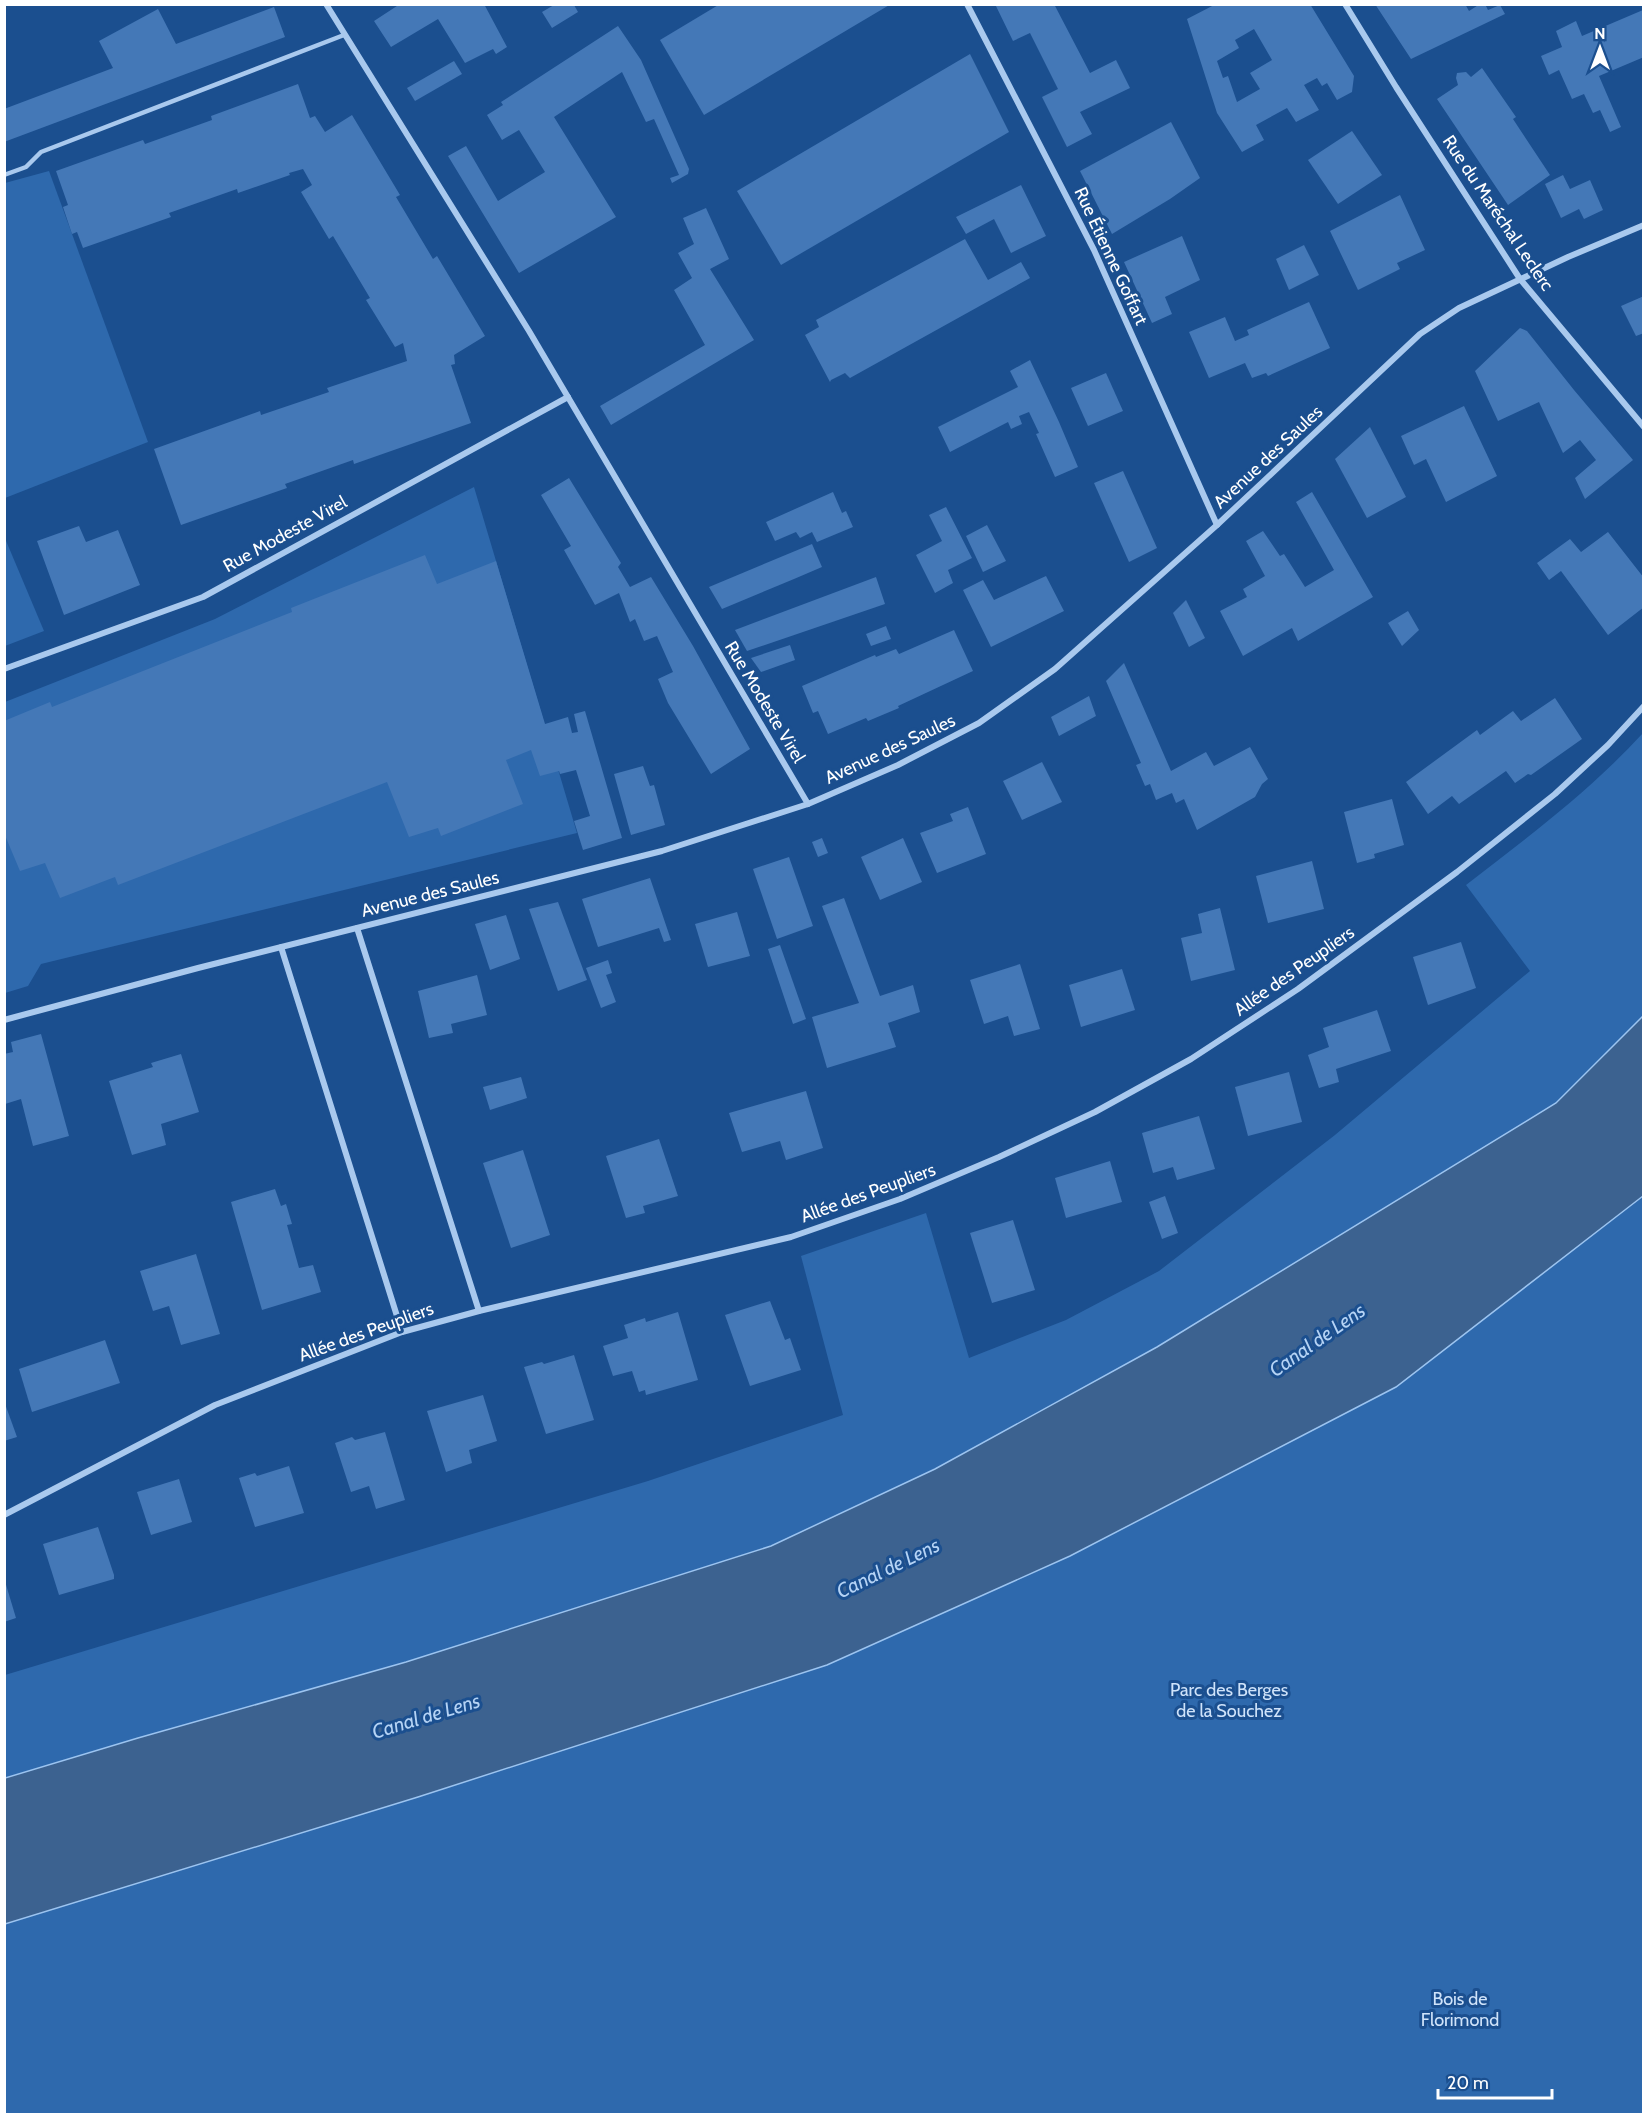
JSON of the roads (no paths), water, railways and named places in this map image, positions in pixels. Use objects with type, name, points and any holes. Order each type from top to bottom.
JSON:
[{"type":"street","name":"Rue Modeste Virel","points":[[326,4],[529,331],[808,804]]},
{"type":"street","name":"Rue Étienne Goffart","points":[[967,4],[1094,250],[1217,525]]},
{"type":"street","name":"Rue du Maréchal Leclerc","points":[[1345,4],[1520,279],[1644,427]]},
{"type":"street","name":"Avenue des Saules","points":[[4,1020],[662,851],[808,804],[898,765],[979,723],[1054,669],[1217,525],[1420,334],[1459,308],[1644,225]]},
{"type":"street","name":"Rue Modeste Virel","points":[[4,669],[203,597],[568,397]]},
{"type":"street","name":"Allée des Peupliers","points":[[4,1515],[215,1405],[402,1332],[479,1311],[791,1237],[900,1199],[999,1157],[1095,1112],[1191,1059],[1298,989],[1448,879],[1555,794],[1608,745],[1644,706]]},
{"type":"street","points":[[357,928],[479,1311]]},
{"type":"street","points":[[281,947],[402,1332]]},
{"type":"lane","points":[[4,175],[26,167],[41,152],[344,35]]},
{"type":"water","name":"Canal de Lens","points":[[1643,1016],[1643,1196],[1396,1387],[1070,1556],[827,1665],[418,1797],[5,1924],[5,1778],[406,1662],[771,1546],[935,1469],[1157,1347],[1556,1103]]},
{"type":"park label","name":"Parc des Berges de la Souchez","points":[[1229,1700]]},
{"type":"park label","name":"Bois de Florimond","points":[[1460,2009]]}]
